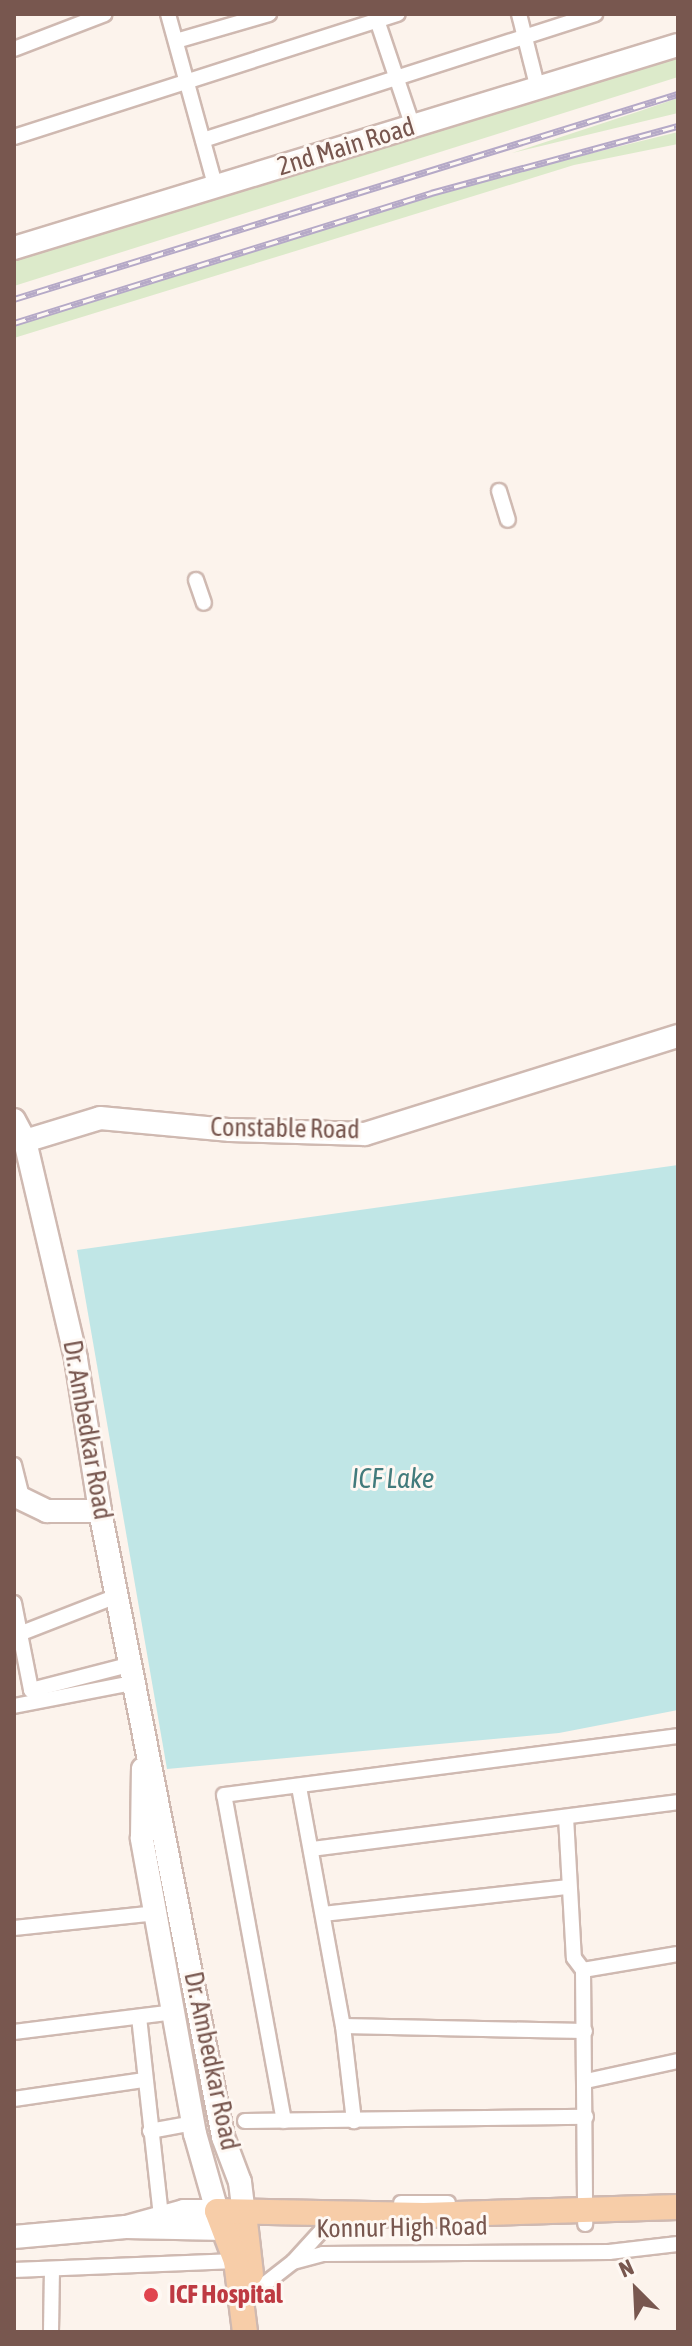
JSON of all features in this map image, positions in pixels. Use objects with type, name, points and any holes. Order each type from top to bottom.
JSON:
[{"type":"main road","name":"2nd Main Road","points":[[14,248],[678,45]]},
{"type":"main road","name":"Constable Road","points":[[19,1144],[100,1118],[230,1130],[365,1134],[678,1036]]},
{"type":"main road","name":"Dr. Ambedkar Road","points":[[14,1120],[76,1359],[100,1511],[119,1595],[239,2217]]},
{"type":"main road","points":[[18,1497],[47,1511],[100,1511]]},
{"type":"main road","name":"Dr. Ambedkar Road","points":[[143,1721],[142,1838],[193,2120],[239,2217]]},
{"type":"main road","points":[[239,2217],[586,2213],[678,2207]]},
{"type":"main road","name":"Konnur High Road","points":[[126,2227],[161,2216],[239,2217],[323,2229],[586,2213],[678,2220]]},
{"type":"main road","points":[[239,2217],[236,2261],[245,2332]]},
{"type":"main road","points":[[239,2217],[258,2332]]},
{"type":"main road","name":"Konnur High Road","points":[[14,2237],[239,2217]]},
{"type":"street","points":[[14,49],[105,14]]},
{"type":"street","points":[[168,14],[216,188]]},
{"type":"street","points":[[176,41],[269,14]]},
{"type":"street","points":[[14,137],[398,14]]},
{"type":"street","points":[[519,14],[538,89]]},
{"type":"street","points":[[203,140],[595,14]]},
{"type":"street","points":[[377,20],[413,127]]},
{"type":"street","points":[[499,491],[508,520]]},
{"type":"street","points":[[196,580],[204,603]]},
{"type":"street","points":[[14,1465],[18,1497]]},
{"type":"street","points":[[16,1635],[119,1595]]},
{"type":"street","points":[[14,1603],[16,1635],[31,1690],[134,1673]]},
{"type":"street","points":[[14,1706],[134,1673]]},
{"type":"street","points":[[284,2121],[224,1795],[678,1736]]},
{"type":"street","points":[[299,1787],[343,2026],[354,2121]]},
{"type":"street","points":[[312,1849],[678,1802]]},
{"type":"street","points":[[566,1817],[574,1958],[583,1970],[586,2213],[678,2199]]},
{"type":"street","points":[[323,1914],[569,1887]]},
{"type":"street","points":[[14,1928],[157,1913]]},
{"type":"street","points":[[583,1970],[678,1954]]},
{"type":"street","points":[[14,2032],[175,2012]]},
{"type":"street","points":[[139,2017],[161,2216]]},
{"type":"street","points":[[343,2026],[585,2031]]},
{"type":"street","points":[[586,2081],[678,2061]]},
{"type":"street","points":[[14,2099],[145,2080]]},
{"type":"street","points":[[245,2121],[586,2117]]},
{"type":"street","points":[[150,2131],[193,2120],[221,2122]]},
{"type":"street","points":[[252,2294],[293,2262],[323,2229]]},
{"type":"street","points":[[293,2262],[323,2254],[609,2252],[678,2244]]},
{"type":"street","points":[[14,2270],[236,2261]]},
{"type":"street","points":[[51,2332],[52,2269]]},
{"type":"green space","points":[[678,52],[678,77],[14,286],[14,255]]},
{"type":"green space","points":[[678,98],[678,113],[512,153],[640,111]]},
{"type":"green space","points":[[678,132],[678,144],[574,165],[14,338],[14,326],[491,178]]},
{"type":"water","name":"ICF Lake","points":[[678,1165],[678,1710],[559,1733],[167,1769],[77,1250]]},
{"type":"railway","points":[[14,299],[678,94]]},
{"type":"railway","points":[[14,323],[431,193],[678,126]]},
{"type":"place","name":"ICF Hospital","points":[[151,2295]]}]
